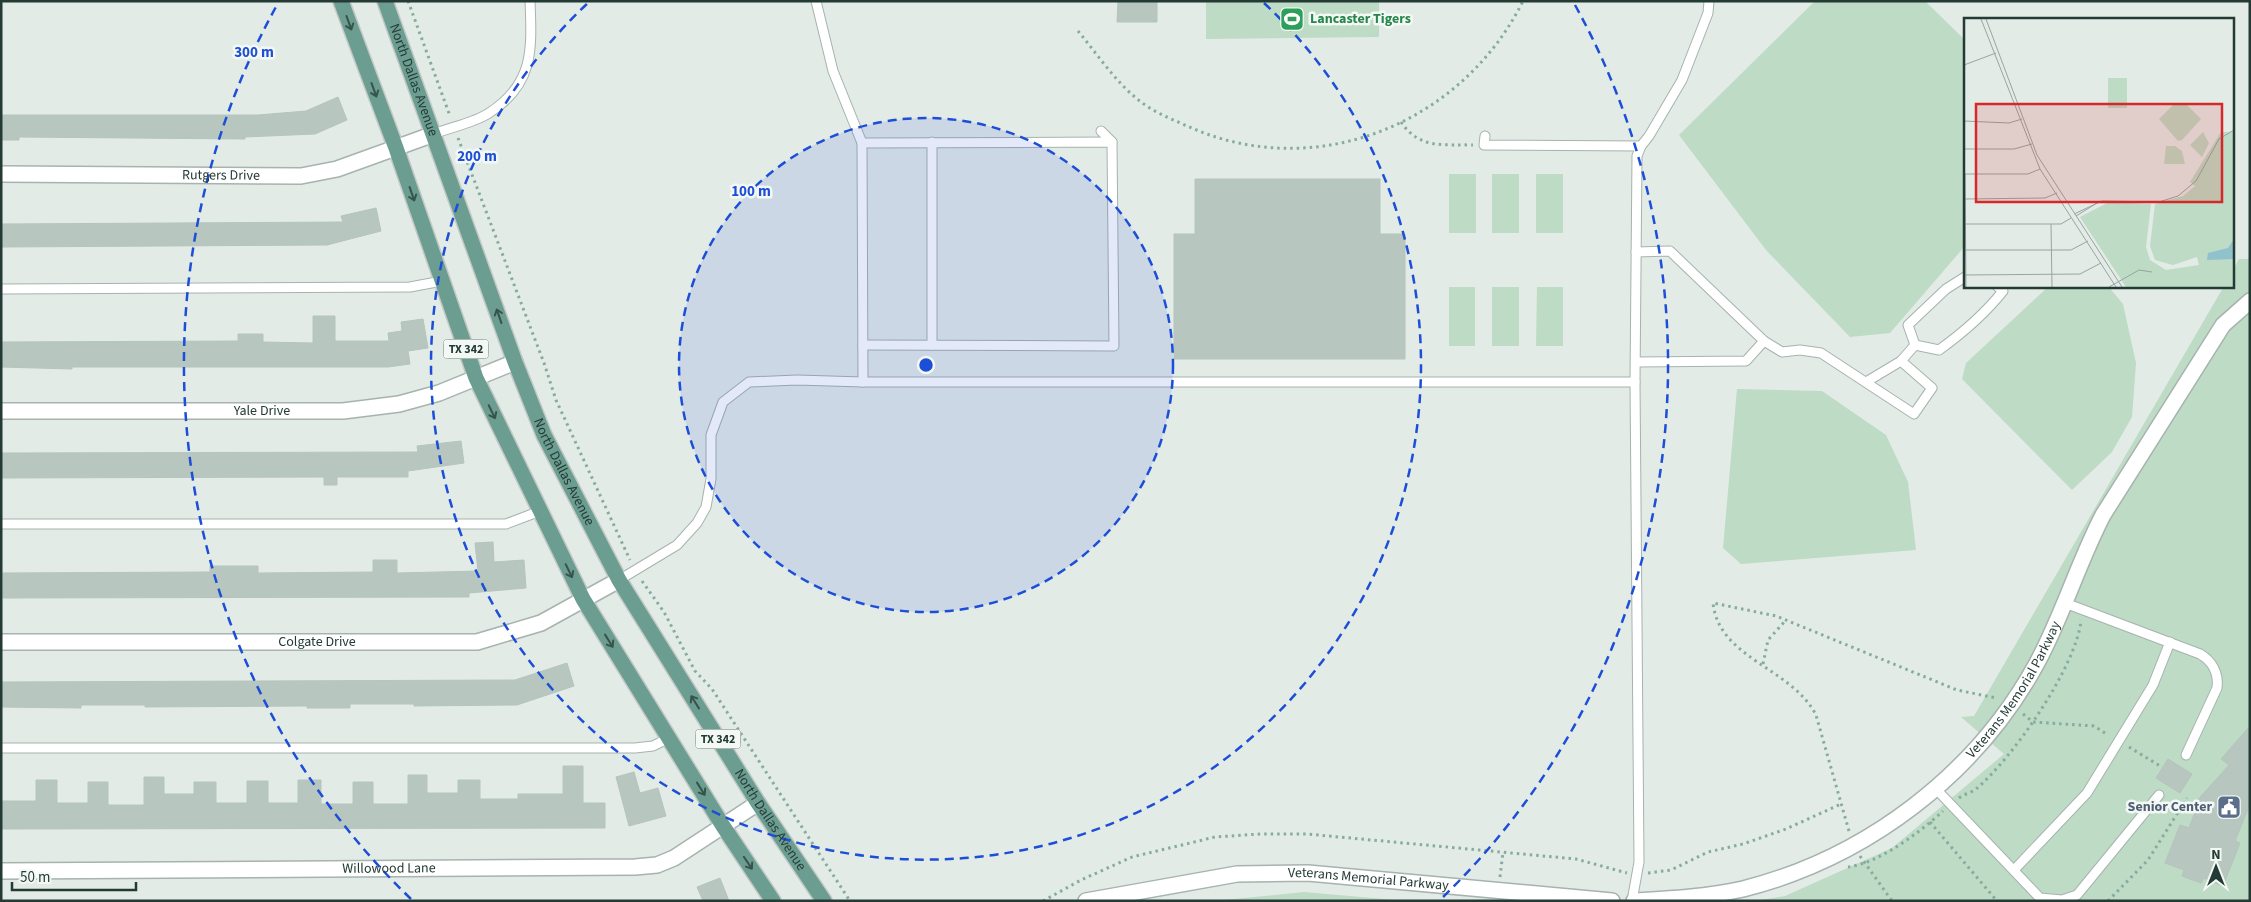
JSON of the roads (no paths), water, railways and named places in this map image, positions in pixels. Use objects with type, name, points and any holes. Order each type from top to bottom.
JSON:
[{"type":"main road","name":"TX 342","points":[[341,1],[396,148],[476,378],[583,599],[723,826],[773,901]]},
{"type":"main road","name":"North Dallas Avenue","points":[[385,1],[515,362],[544,435],[619,580],[758,803],[824,901]]},
{"type":"street","name":"Rutgers Drive","points":[[1,174],[301,176],[336,169],[434,134]]},
{"type":"street","name":"Veterans Memorial Parkway","points":[[1633,901],[1718,894],[1763,883],[1791,873],[1854,845],[1914,807],[1936,789],[1992,730],[2010,706],[2036,664],[2065,603],[2088,545],[2122,484],[2223,325],[2250,301]]},
{"type":"street","name":"Yale Drive","points":[[1,411],[342,411],[399,404],[439,393],[515,362]]},
{"type":"street","name":"Colgate Drive","points":[[1,642],[476,642],[541,623],[619,580]]},
{"type":"street","name":"Willowood Lane","points":[[1,871],[635,867],[657,865],[674,858],[758,803]]},
{"type":"street","name":"Veterans Memorial Parkway","points":[[1086,901],[1123,898],[1155,887],[1237,874],[1308,873],[1612,901]]},
{"type":"lane","points":[[434,134],[488,114],[520,86],[532,47],[530,1]]},
{"type":"lane","points":[[816,1],[833,71],[862,143],[863,382]]},
{"type":"lane","points":[[1633,901],[1638,873],[1636,162],[1641,146],[1649,136],[1682,80],[1708,13],[1709,1]]},
{"type":"lane","points":[[864,345],[1114,346],[1112,142],[1101,131]]},
{"type":"lane","points":[[1593,136],[1594,145]]},
{"type":"lane","points":[[1484,140],[1641,146]]},
{"type":"lane","points":[[932,142],[932,345]]},
{"type":"lane","points":[[862,143],[1112,142]]},
{"type":"lane","points":[[1636,252],[1670,251],[1764,341],[1782,352],[1800,350],[1821,353],[1914,414],[1932,388],[1901,360]]},
{"type":"lane","points":[[1915,345],[1908,325],[1946,289],[1964,278]]},
{"type":"lane","points":[[1,289],[410,287],[442,281]]},
{"type":"lane","points":[[1915,345],[1939,350],[1968,329],[1984,314],[2003,290],[2000,288]]},
{"type":"lane","points":[[1636,362],[1746,360],[1764,341]]},
{"type":"lane","points":[[1866,382],[1901,360],[1915,345]]},
{"type":"lane","points":[[619,580],[678,545],[697,523],[706,507],[711,479],[711,435],[723,402],[749,382],[797,380],[863,382],[1636,382]]},
{"type":"lane","points":[[1,524],[506,524],[540,511]]},
{"type":"lane","points":[[2065,603],[2170,642],[2207,658],[2212,664],[2217,677],[2217,688],[2186,755]]},
{"type":"lane","points":[[2014,870],[2087,793],[2153,685],[2170,642]]},
{"type":"lane","points":[[1,748],[635,748],[653,746],[669,738]]},
{"type":"lane","points":[[1936,789],[2040,898],[2062,900],[2077,894],[2159,795]]},
{"type":"place","name":"Lancaster Tigers","points":[[1292,19]]},
{"type":"place","name":"Senior Center","points":[[2229,807]]}]
